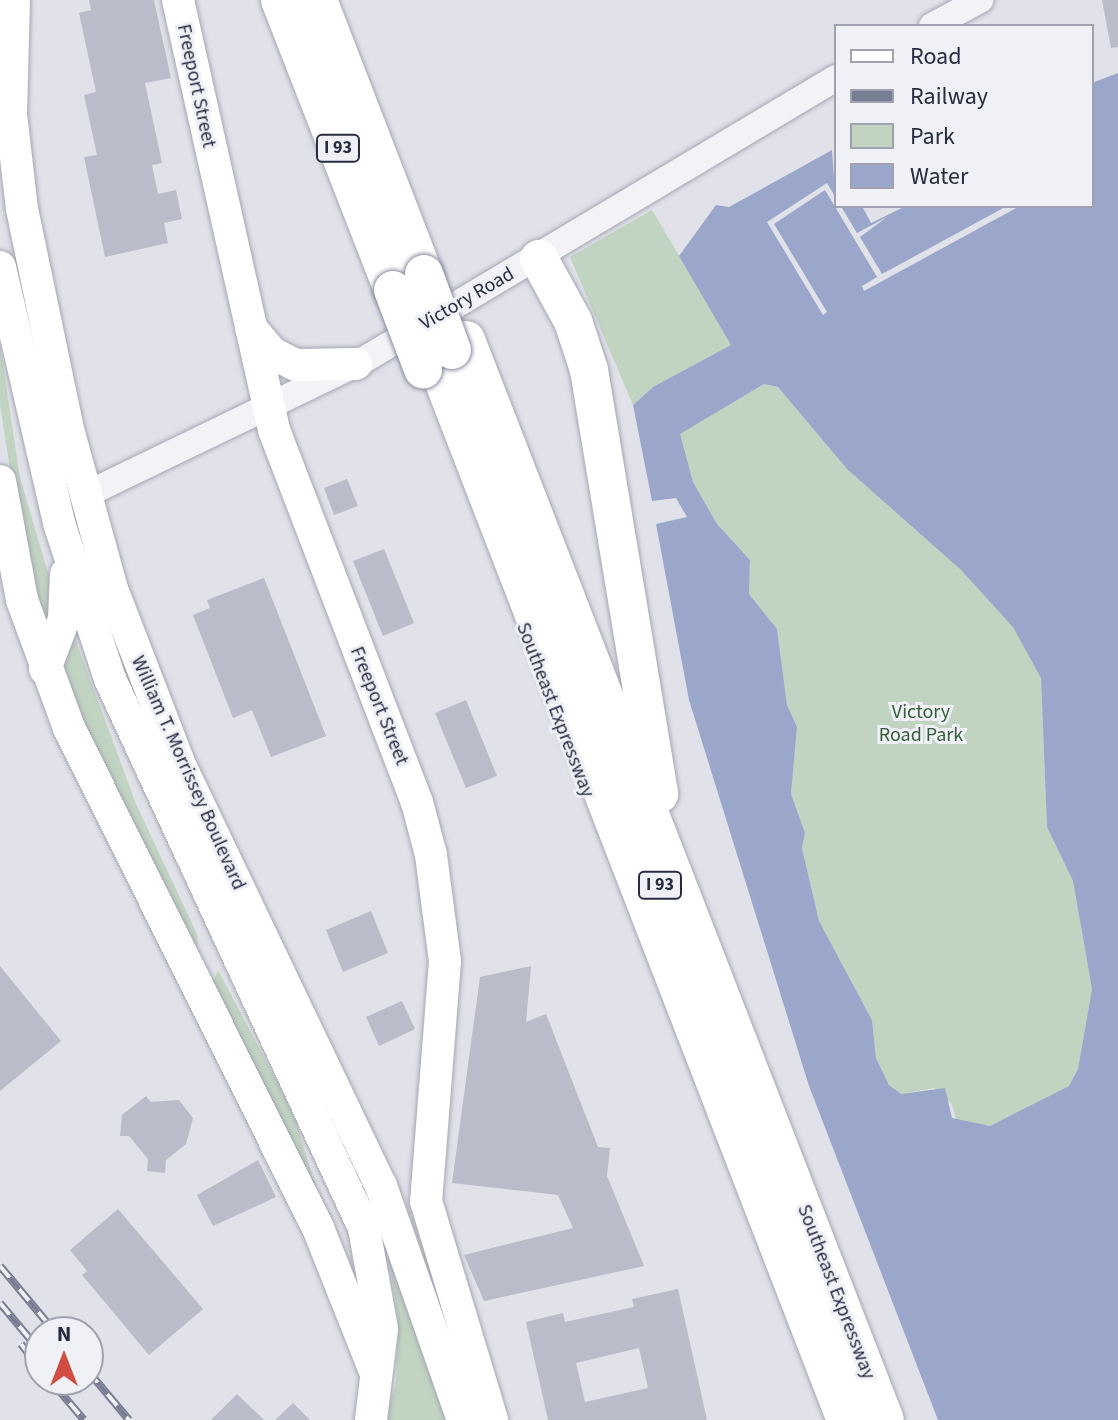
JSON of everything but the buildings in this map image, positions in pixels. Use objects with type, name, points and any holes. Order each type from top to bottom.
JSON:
[{"type":"highway","name":"Southeast Expressway","points":[[280,0],[415,279],[830,1420]]},
{"type":"highway","name":"I 93","points":[[296,0],[415,279]]},
{"type":"highway","name":"I 93","points":[[318,0],[415,279]]},
{"type":"highway","name":"Southeast Expressway","points":[[336,0],[415,279],[444,355],[666,852],[885,1420]]},
{"type":"highway","points":[[539,259],[573,321],[589,370],[666,852]]},
{"type":"highway","name":"I 93","points":[[444,355],[846,1420]]},
{"type":"highway","name":"I 93","points":[[444,355],[868,1420]]},
{"type":"main road","name":"William T. Morrissey Boulevard","points":[[14,0],[10,83],[17,178],[85,495],[169,741],[456,1348],[463,1420]]},
{"type":"main road","name":"Freeport Street","points":[[178,0],[270,406],[302,514],[417,802],[437,882],[445,961],[425,1181],[432,1232],[456,1348],[492,1420]]},
{"type":"main road","name":"William T. Morrissey Boulevard","points":[[0,267],[59,523],[122,710],[203,889],[316,1124],[373,1259],[382,1329],[374,1406]]},
{"type":"main road","points":[[250,327],[272,353],[290,363],[356,364]]},
{"type":"main road","points":[[2,505],[9,576],[45,669],[205,1003],[318,1228],[369,1353],[374,1406]]},
{"type":"main road","points":[[45,669],[68,600],[59,523]]},
{"type":"main road","points":[[203,889],[212,934],[205,1003]]},
{"type":"main road","points":[[316,1124],[329,1177],[318,1228]]},
{"type":"main road","points":[[381,1186],[425,1181]]},
{"type":"street","points":[[936,24],[980,0]]},
{"type":"street","name":"Victory Road","points":[[85,495],[356,364],[539,259],[834,79]]},
{"type":"green space","points":[[652,210],[732,345],[653,387],[633,405],[570,257]]},
{"type":"green space","points":[[0,345],[20,478],[56,600],[47,637],[29,588],[0,404]]},
{"type":"green space","name":"Victory Road Park","points":[[764,384],[778,387],[847,469],[961,570],[1013,626],[1041,678],[1047,827],[1073,881],[1092,989],[1078,1069],[1070,1086],[990,1126],[957,1122],[952,1104],[934,1088],[901,1094],[889,1085],[876,1058],[872,1020],[819,921],[802,848],[805,833],[791,794],[797,727],[787,705],[777,629],[749,594],[750,560],[717,524],[693,482],[679,434]]},
{"type":"green space","points":[[71,628],[136,804],[197,934],[198,949],[82,726],[58,665]]},
{"type":"green space","points":[[218,970],[293,1112],[318,1194],[211,987]]},
{"type":"green space","points":[[385,1236],[430,1359],[445,1420],[385,1420],[396,1383],[398,1318]]},
{"type":"water","points":[[1118,73],[1118,1420],[938,1420],[809,1086],[689,700],[656,524],[687,517],[676,498],[652,501],[633,405],[653,387],[731,345],[679,256],[716,205],[729,207],[832,150],[834,208],[863,208],[871,223],[902,208],[1094,208],[1094,82]],"holes":[[[764,384],[778,387],[847,469],[961,570],[1013,627],[1041,678],[1047,827],[1073,881],[1092,989],[1078,1069],[1069,1086],[990,1126],[952,1118],[945,1088],[901,1094],[889,1085],[876,1058],[872,1020],[819,921],[802,848],[805,833],[791,794],[797,727],[787,705],[777,629],[749,594],[750,560],[717,524],[693,482],[680,434]]]},
{"type":"pier","points":[[827,183],[834,195],[834,205],[825,190],[774,224],[827,312],[823,315],[767,222]]},
{"type":"pier","points":[[836,208],[842,208],[857,233],[887,217],[860,237],[882,274],[1003,208],[1016,208],[864,291],[862,286],[877,277]]},
{"type":"railway","points":[[0,1266],[42,1316]]},
{"type":"railway","points":[[0,1303],[24,1332]]},
{"type":"railway","points":[[21,1344],[24,1348]]},
{"type":"railway","points":[[104,1390],[129,1420]]},
{"type":"railway","points":[[64,1396],[84,1420]]}]
